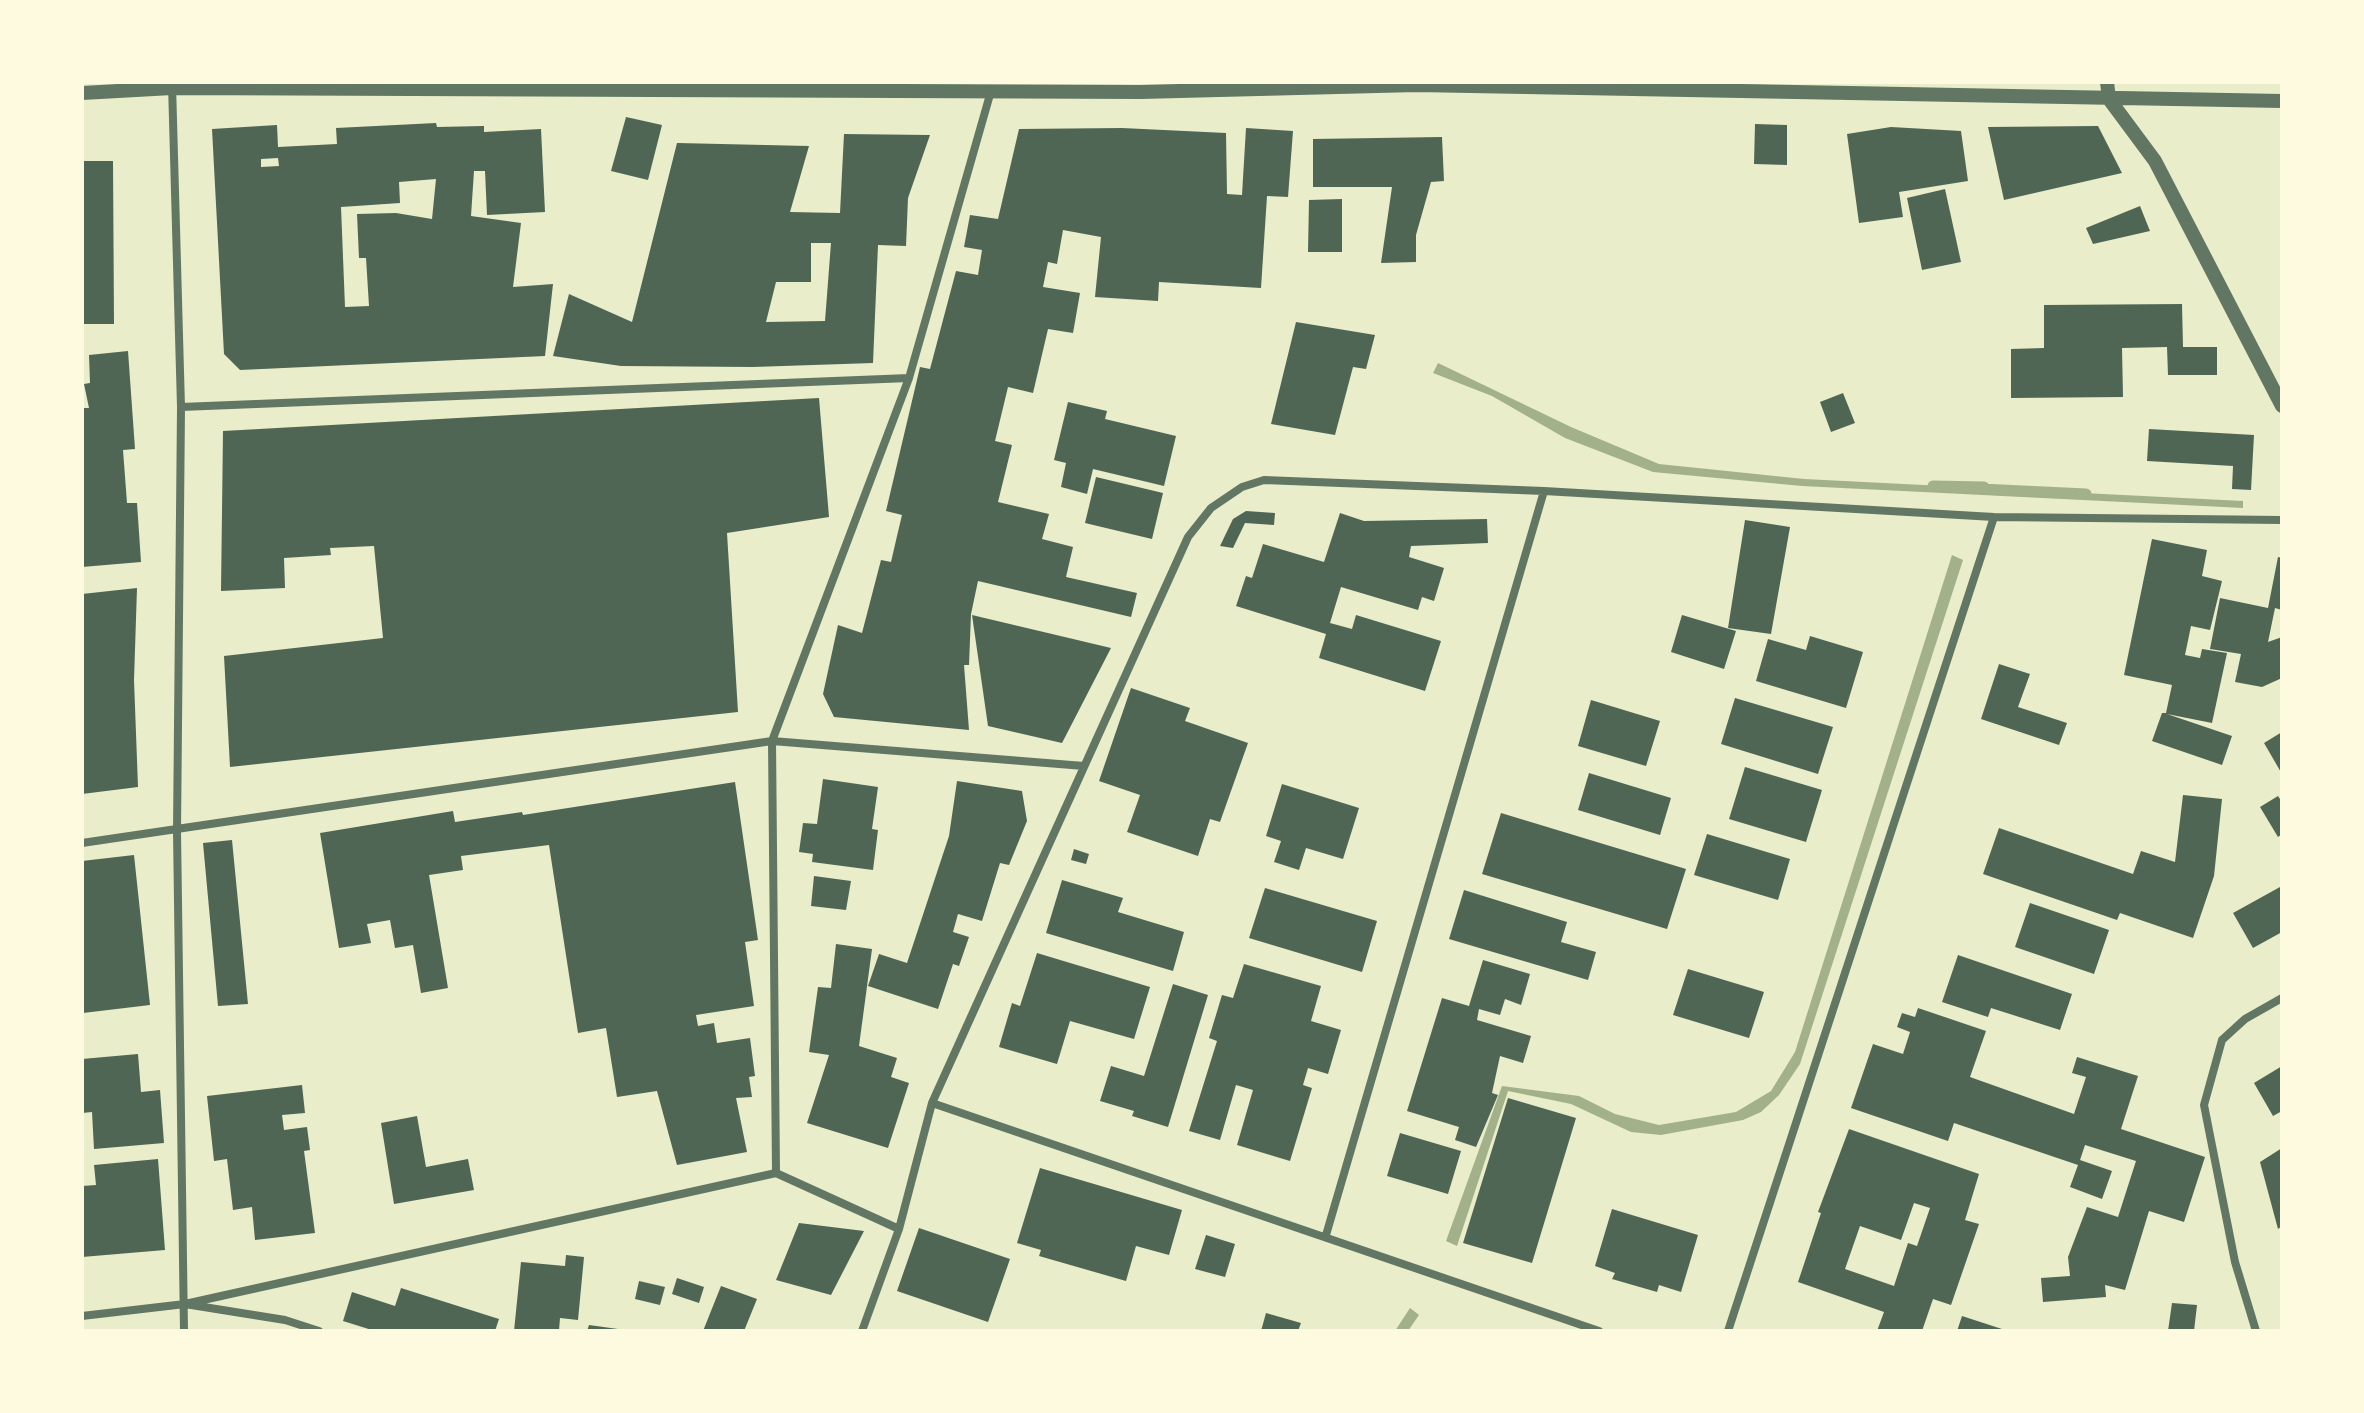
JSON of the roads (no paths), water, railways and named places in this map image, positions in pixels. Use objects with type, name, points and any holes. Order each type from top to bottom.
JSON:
[{"type":"street","points":[[2107,82],[2109,99],[2155,161],[2282,406]]},
{"type":"street","points":[[82,93],[172,85],[991,91],[1417,85],[2282,101]]},
{"type":"street","points":[[172,85],[181,407],[177,831],[184,1331]]},
{"type":"street","points":[[776,1173],[772,741],[909,378],[991,91]]},
{"type":"street","points":[[181,407],[909,378]]},
{"type":"street","points":[[862,1331],[899,1229],[932,1103],[1188,537],[1211,508],[1242,487],[1264,480],[1544,491],[1994,517],[2282,520]]},
{"type":"street","points":[[1326,1235],[1544,491]]},
{"type":"street","points":[[1728,1331],[1994,517]]},
{"type":"street","points":[[82,843],[772,741],[1084,766]]},
{"type":"street","points":[[2256,1331],[2235,1262],[2204,1105],[2222,1040],[2245,1019],[2282,998]]},
{"type":"street","points":[[932,1103],[1326,1235],[1599,1331]]},
{"type":"street","points":[[82,1316],[185,1304],[776,1173],[899,1229]]},
{"type":"street","points":[[185,1304],[285,1320],[319,1331]]},
{"type":"waterway","points":[[1933,486],[1984,487]]},
{"type":"waterway","points":[[1981,489],[2086,494]]}]
